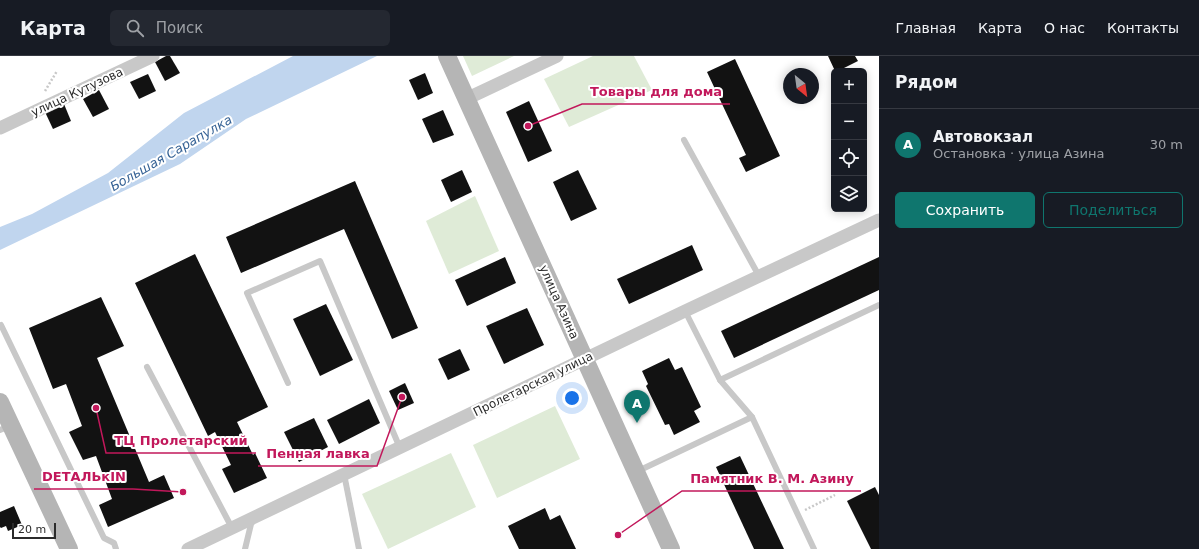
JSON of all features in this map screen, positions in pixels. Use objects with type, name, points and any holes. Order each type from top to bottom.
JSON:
[{"type":"main road","name":"улица Азина","points":[[448,58],[671,549]]},
{"type":"main road","points":[[0,402],[6,428],[69,549]]},
{"type":"street","name":"улица Кутузова","points":[[0,128],[153,56]]},
{"type":"street","points":[[466,99],[557,56]]},
{"type":"street","name":"Пролетарская улица","points":[[188,549],[685,311],[879,220]]},
{"type":"lane","points":[[684,140],[759,276]]},
{"type":"lane","points":[[288,382],[246,293],[320,261],[400,448]]},
{"type":"lane","points":[[720,380],[879,305]]},
{"type":"lane","points":[[685,311],[720,380],[752,417],[814,549]]},
{"type":"lane","points":[[1,325],[104,538],[114,543],[116,549]]},
{"type":"lane","points":[[147,367],[232,528]]},
{"type":"lane","points":[[636,472],[752,417]]},
{"type":"lane","points":[[344,474],[359,549]]},
{"type":"lane","points":[[245,549],[252,518]]},
{"type":"path","points":[[797,514],[835,496]]},
{"type":"green space","points":[[463,56],[514,56],[472,76]]},
{"type":"green space","points":[[593,56],[634,56],[652,90],[569,127],[544,79]]},
{"type":"green space","points":[[475,196],[499,251],[449,274],[426,221]]},
{"type":"green space","points":[[555,406],[580,459],[497,498],[473,445]]},
{"type":"green space","points":[[451,453],[476,507],[388,549],[362,494]]},
{"type":"water","name":"Большая Сарапулка","points":[[293,56],[377,56],[246,119],[180,164],[0,250],[0,227],[32,214],[108,173],[184,113]]},
{"type":"building","points":[[166,56],[170,56],[180,73],[165,81],[155,62]]},
{"type":"building","points":[[828,56],[855,56],[858,61],[844,68],[834,68]]},
{"type":"building","points":[[735,59],[780,156],[746,172],[739,158],[746,155],[707,72]]},
{"type":"building","points":[[425,73],[433,93],[418,100],[409,80]]},
{"type":"building","points":[[148,74],[156,91],[139,99],[130,82]]},
{"type":"building","points":[[99,90],[109,109],[93,117],[83,99]]},
{"type":"building","points":[[529,101],[552,151],[528,162],[506,112]]},
{"type":"building","points":[[64,104],[71,121],[53,129],[45,112]]},
{"type":"building","points":[[443,110],[454,135],[433,143],[422,119]]},
{"type":"building","points":[[462,170],[472,192],[451,202],[441,180]]},
{"type":"building","points":[[578,170],[597,209],[571,221],[553,182]]},
{"type":"building","points":[[355,181],[418,328],[392,339],[344,229],[241,273],[226,237]]},
{"type":"building","points":[[692,245],[703,270],[629,304],[617,279]]},
{"type":"building","points":[[195,254],[268,407],[237,422],[253,455],[255,453],[267,478],[234,493],[222,469],[231,465],[215,432],[208,436],[135,283]]},
{"type":"building","points":[[505,257],[516,283],[467,306],[455,280]]},
{"type":"building","points":[[879,257],[879,290],[734,358],[721,331]]},
{"type":"building","points":[[101,297],[124,346],[97,358],[149,482],[164,475],[174,498],[108,527],[99,505],[112,499],[96,456],[83,460],[69,432],[82,426],[66,384],[53,389],[29,328]]},
{"type":"building","points":[[326,304],[353,360],[320,376],[293,319]]},
{"type":"building","points":[[527,308],[544,345],[504,364],[486,326]]},
{"type":"building","points":[[460,349],[470,370],[448,380],[438,359]]},
{"type":"building","points":[[669,358],[675,370],[682,367],[701,407],[694,411],[700,422],[674,435],[669,424],[665,425],[646,386],[648,384],[642,371]]},
{"type":"building","points":[[405,383],[414,403],[398,410],[389,391]]},
{"type":"building","points":[[369,399],[380,423],[339,444],[327,420]]},
{"type":"building","points":[[314,418],[328,447],[299,462],[284,432]]},
{"type":"building","points":[[740,456],[784,549],[754,549],[716,467]]},
{"type":"building","points":[[875,487],[879,495],[879,549],[871,549],[847,501]]},
{"type":"building","points":[[14,506],[22,525],[8,531],[6,526],[0,527],[0,512]]},
{"type":"building","points":[[545,508],[550,520],[560,515],[576,549],[519,549],[508,526]]},
{"type":"place","name":"Товары для дома","points":[[528,126]]},
{"type":"place","name":"Пенная лавка","points":[[402,397]]},
{"type":"place","name":"ТЦ Пролетарский","points":[[96,408]]},
{"type":"place","name":"Автовокзал","points":[[637,423]]},
{"type":"place","name":"DЕТАЛЬкIN","points":[[183,492]]},
{"type":"place","name":"Памятник В. М. Азину","points":[[618,535]]}]
